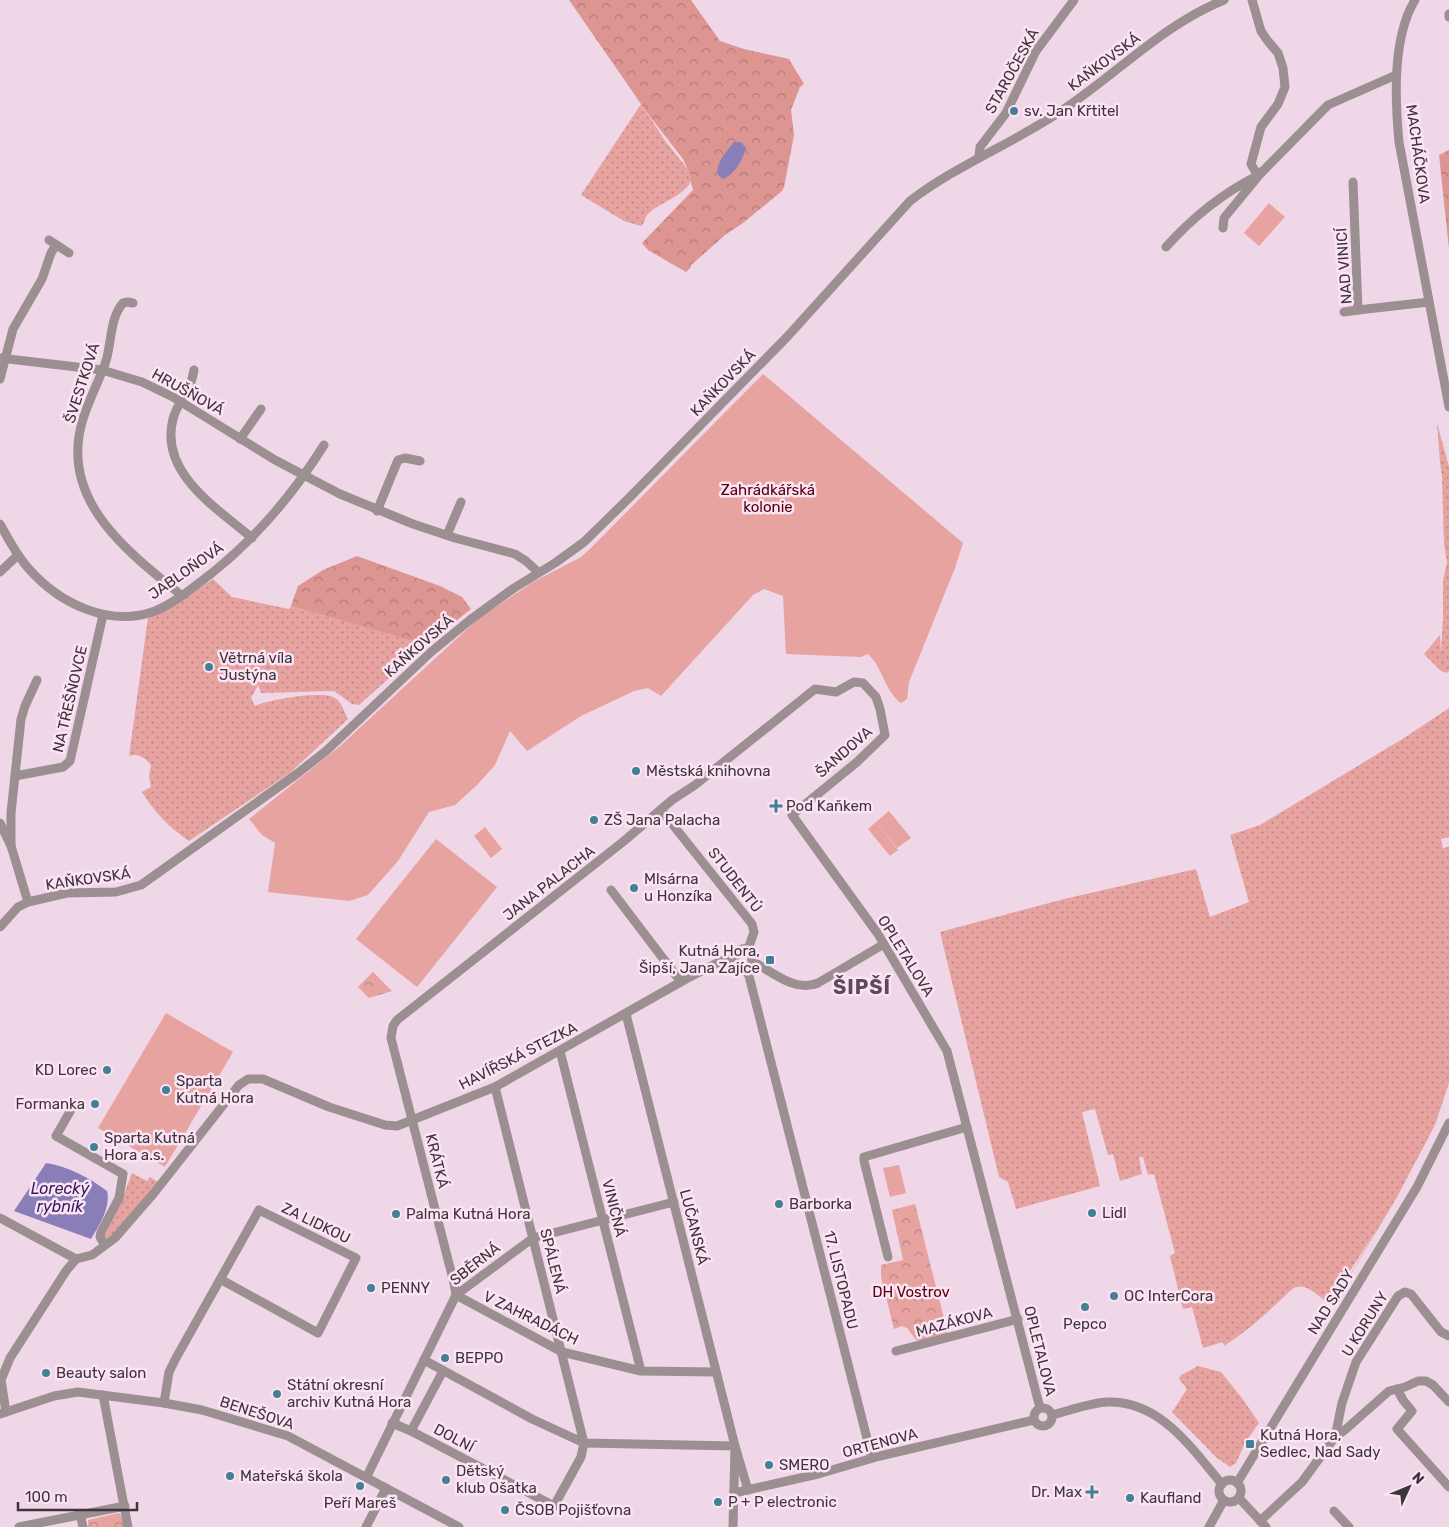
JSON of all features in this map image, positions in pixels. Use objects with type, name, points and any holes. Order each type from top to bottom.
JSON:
[{"type":"street","name":"STAROČESKÁ","points":[[976,158],[980,147],[1001,121],[1013,100],[1036,51],[1074,0]]},
{"type":"street","name":"KAŇKOVSKÁ","points":[[28,902],[67,893],[116,892],[141,885],[298,773],[326,751],[431,652],[485,609],[538,572],[573,551],[591,536],[674,454],[787,337],[910,201],[934,183],[1061,111],[1181,22],[1224,0]]},
{"type":"street","points":[[1252,0],[1262,31],[1278,53],[1283,68],[1285,87],[1278,104],[1261,127],[1255,147],[1251,164],[1255,171],[1261,173]]},
{"type":"street","name":"MACHÁČKOVA","points":[[1414,0],[1407,18],[1396,75],[1399,142],[1449,407]]},
{"type":"street","points":[[1223,228],[1224,218],[1261,173],[1328,105],[1396,75]]},
{"type":"street","points":[[1166,247],[1204,209],[1224,194],[1261,173]]},
{"type":"street","name":"NAD VINICÍ","points":[[1353,182],[1358,310],[1430,306]]},
{"type":"street","points":[[0,379],[3,358],[13,329],[42,279],[53,242],[69,253]]},
{"type":"street","name":"ŠVESTKOVÁ","points":[[133,303],[123,302],[118,310],[102,370],[89,402],[79,435],[78,460],[81,480],[95,511],[111,532],[181,595]]},
{"type":"street","points":[[1344,312],[1358,310]]},
{"type":"street","name":"HRUŠŇOVÁ","points":[[3,358],[102,370],[142,382],[181,401],[240,439],[304,476],[377,511],[447,535],[515,554],[526,560],[538,572]]},
{"type":"street","points":[[194,370],[190,384],[175,413],[171,432],[173,451],[180,469],[199,492],[252,538]]},
{"type":"street","points":[[240,439],[261,409]]},
{"type":"street","points":[[304,476],[324,445]]},
{"type":"street","points":[[377,511],[398,460],[404,458],[420,461]]},
{"type":"street","name":"JABLOŇOVÁ","points":[[0,524],[18,555],[35,576],[57,594],[84,608],[103,615],[123,617],[146,614],[166,605],[181,595],[221,565],[252,538],[304,476]]},
{"type":"street","points":[[447,535],[461,502]]},
{"type":"street","points":[[0,572],[18,555]]},
{"type":"street","name":"NA TŘEŠŇOVCE","points":[[15,776],[63,768],[70,761],[103,615]]},
{"type":"street","points":[[11,846],[11,813],[21,718],[37,680]]},
{"type":"street","name":"JANA PALACHA","points":[[412,1121],[391,1038],[391,1032],[397,1020],[616,847],[672,800],[695,785],[815,689],[836,692],[854,682],[863,683],[876,697]]},
{"type":"street","name":"ŠANDOVA","points":[[792,815],[857,762],[885,736],[876,697]]},
{"type":"street","name":"STUDENTŮ","points":[[660,810],[752,924],[754,932],[748,949]]},
{"type":"street","name":"OPLETALOVA","points":[[792,815],[884,944],[947,1051],[1040,1408]]},
{"type":"street","points":[[0,823],[11,846],[28,902],[11,914],[0,927]]},
{"type":"street","points":[[612,890],[681,982]]},
{"type":"street","points":[[752,961],[787,981],[808,986],[826,978],[884,944]]},
{"type":"street","points":[[735,957],[738,963],[748,964],[752,961],[753,955],[748,949]]},
{"type":"street","name":"HAVÍŘSKÁ STEZKA","points":[[105,1245],[115,1238],[133,1217],[229,1096],[239,1085],[248,1079],[263,1079],[329,1107],[385,1125],[397,1126],[495,1087],[681,982],[723,960],[735,957],[738,950],[748,949]]},
{"type":"street","name":"17. LISTOPADU","points":[[743,965],[749,976],[872,1458]]},
{"type":"street","name":"LUČANSKÁ","points":[[626,1014],[716,1372],[748,1490]]},
{"type":"street","name":"VINIČNÁ","points":[[560,1051],[641,1371]]},
{"type":"street","name":"SPÁLENÁ","points":[[495,1087],[584,1443]]},
{"type":"street","points":[[0,1218],[76,1259],[87,1257],[105,1245],[100,1237],[101,1232],[118,1198],[123,1174],[56,1136],[76,1103]]},
{"type":"street","name":"KRÁTKÁ","points":[[412,1121],[456,1295]]},
{"type":"street","name":"NAD SADY","points":[[1237,1483],[1417,1187],[1445,1135],[1449,1123]]},
{"type":"street","points":[[888,1257],[864,1157],[967,1127]]},
{"type":"street","name":"SBĚRNÁ","points":[[366,1478],[456,1295],[533,1238],[674,1202]]},
{"type":"street","name":"ZA LIDKOU","points":[[164,1403],[169,1372],[220,1279],[259,1210],[356,1258],[322,1335],[220,1279]]},
{"type":"street","points":[[3,1413],[1,1379],[10,1358],[62,1277],[76,1259]]},
{"type":"street","name":"U KORUNY","points":[[1335,1437],[1342,1403],[1356,1362],[1398,1296],[1405,1292],[1411,1294],[1440,1332],[1449,1336]]},
{"type":"street","name":"V ZAHRADÁCH","points":[[456,1295],[562,1352],[641,1371],[716,1372]]},
{"type":"street","name":"MAZÁKOVA","points":[[896,1351],[1018,1319]]},
{"type":"street","points":[[424,1360],[532,1419],[584,1443],[735,1446]]},
{"type":"street","name":"DOLNÍ","points":[[412,1431],[443,1371]]},
{"type":"street","name":"U KORUNY","points":[[1263,1524],[1302,1482],[1335,1437],[1389,1391],[1418,1381],[1426,1381],[1433,1385],[1449,1402]]},
{"type":"street","points":[[1397,1389],[1412,1411],[1397,1429],[1449,1487]]},
{"type":"street","name":"BENEŠOVA","points":[[3,1413],[61,1394],[86,1392],[202,1410],[282,1434],[460,1527]]},
{"type":"street","points":[[103,1394],[128,1527]]},
{"type":"street","points":[[1052,1415],[1106,1402],[1128,1403],[1146,1409],[1171,1427],[1222,1484]]},
{"type":"street","points":[[1040,1408],[1047,1409],[1052,1415],[1051,1421],[1046,1426],[1038,1424],[1034,1420],[1036,1412],[1040,1408]]},
{"type":"street","name":"ORTENOVA","points":[[734,1493],[1034,1420]]},
{"type":"street","name":"DOLNÍ","points":[[392,1423],[412,1431],[554,1506],[581,1457],[584,1443]]},
{"type":"street","name":"LUČANSKÁ","points":[[733,1527],[735,1446]]},
{"type":"street","points":[[1222,1484],[1231,1480],[1237,1483],[1241,1492],[1239,1498],[1234,1502],[1224,1500]]},
{"type":"street","points":[[1222,1484],[1220,1492],[1224,1500]]},
{"type":"street","points":[[366,1527],[386,1488]]},
{"type":"street","points":[[1239,1498],[1263,1524]]},
{"type":"street","points":[[1209,1527],[1224,1500]]},
{"type":"street","points":[[19,1527],[125,1506]]},
{"type":"street","points":[[1334,1511],[1350,1527]]},
{"type":"street","points":[[80,1514],[83,1527]]},
{"type":"green space","points":[[569,0],[691,0],[720,41],[744,49],[789,59],[804,84],[800,87],[791,110],[794,135],[782,191],[725,235],[690,266],[686,272],[648,250],[642,243],[693,190],[691,176],[683,159],[648,114]]},
{"type":"green space","points":[[641,104],[666,142],[690,172],[692,179],[678,195],[649,213],[641,226],[624,221],[581,195]]},
{"type":"green space","points":[[1449,150],[1449,249],[1439,155]]},
{"type":"green space","points":[[1269,203],[1285,217],[1259,246],[1244,233]]},
{"type":"green space","name":"Zahrádkářská kolonie","points":[[763,374],[963,543],[955,568],[909,682],[907,699],[901,703],[895,698],[868,654],[861,657],[786,654],[783,596],[764,589],[753,595],[661,696],[648,688],[634,691],[581,716],[527,751],[510,731],[495,765],[455,805],[429,812],[398,861],[368,895],[349,901],[268,892],[275,843],[262,835],[249,819],[340,746],[478,619],[533,582],[581,557]]},
{"type":"green space","points":[[1437,423],[1449,467],[1449,671],[1446,673],[1440,670],[1424,654],[1440,635],[1441,653],[1443,581],[1447,562],[1444,544],[1442,476]]},
{"type":"green space","points":[[357,556],[440,586],[462,597],[471,609],[426,645],[291,606],[298,586],[323,570]]},
{"type":"green space","points":[[213,579],[232,597],[289,609],[291,606],[426,645],[359,705],[352,704],[334,691],[261,693],[258,685],[251,698],[255,706],[294,697],[326,695],[338,701],[348,719],[291,772],[189,841],[163,819],[142,792],[151,787],[149,776],[151,765],[141,757],[129,756],[148,618],[170,608]]},
{"type":"green space","points":[[1449,708],[1449,837],[1441,839],[1443,848],[1449,847],[1449,1083],[1435,1125],[1397,1197],[1333,1304],[1378,1227],[1329,1304],[1306,1287],[1296,1287],[1251,1327],[1224,1346],[1223,1342],[1203,1348],[1192,1307],[1183,1309],[1170,1256],[1175,1253],[1154,1174],[1148,1175],[1143,1157],[1139,1157],[1142,1174],[1120,1181],[1113,1154],[1108,1155],[1095,1109],[1082,1112],[1100,1186],[1016,1209],[1008,1182],[999,1177],[940,932],[1064,899],[1196,869],[1210,917],[1249,902],[1230,835],[1260,825],[1404,738]]},
{"type":"green space","points":[[889,811],[911,838],[897,848],[876,822]]},
{"type":"green space","points":[[876,822],[898,850],[890,856],[868,829]]},
{"type":"green space","points":[[485,827],[502,849],[491,858],[474,836]]},
{"type":"green space","points":[[436,839],[497,887],[417,987],[356,939]]},
{"type":"green space","points":[[373,972],[392,991],[369,998],[358,987]]},
{"type":"green space","name":"Sparta Kutná Hora","points":[[166,1013],[233,1052],[165,1167],[98,1128]]},
{"type":"green space","points":[[899,1165],[906,1193],[890,1197],[883,1168]]},
{"type":"green space","points":[[132,1173],[147,1181],[150,1177],[158,1182],[111,1236],[106,1238],[104,1236],[123,1197]]},
{"type":"green space","name":"DH Vostrov","points":[[915,1204],[948,1334],[927,1340],[916,1340],[907,1328],[902,1326],[894,1329],[881,1277],[881,1265],[903,1260],[892,1210]]},
{"type":"green space","points":[[1198,1366],[1221,1372],[1259,1423],[1246,1441],[1236,1463],[1230,1467],[1217,1458],[1172,1412],[1187,1389],[1179,1379],[1181,1375]]},
{"type":"green space","points":[[119,1513],[124,1527],[88,1527],[88,1520]]},
{"type":"water","points":[[734,142],[741,142],[746,148],[738,166],[723,179],[718,175],[718,166],[722,157]]},
{"type":"water","name":"Lorecký rybník","points":[[46,1163],[78,1173],[107,1191],[106,1210],[91,1239],[14,1211]]},
{"type":"place","name":"sv. Jan Křtitel","points":[[1014,111]]},
{"type":"place","name":"Větrná víla Justýna","points":[[209,667]]},
{"type":"place","name":"Městská knihovna","points":[[636,771]]},
{"type":"place","name":"Pod Kaňkem","points":[[776,806]]},
{"type":"place","name":"ZŠ Jana Palacha","points":[[594,820]]},
{"type":"place","name":"Mlsárna u Honzíka","points":[[634,888]]},
{"type":"place","name":"Kutná Hora, Šipší, Jana Zajíce","points":[[770,960]]},
{"type":"place","name":"KD Lorec","points":[[107,1070]]},
{"type":"place","name":"Sparta Kutná Hora","points":[[166,1090]]},
{"type":"place","name":"Formanka","points":[[95,1104]]},
{"type":"place","name":"Sparta Kutná Hora a.s.","points":[[94,1147]]},
{"type":"place","name":"Barborka","points":[[779,1204]]},
{"type":"place","name":"Lidl","points":[[1092,1213]]},
{"type":"place","name":"Palma Kutná Hora","points":[[396,1214]]},
{"type":"place","name":"PENNY","points":[[371,1288]]},
{"type":"place","name":"OC InterCora","points":[[1114,1296]]},
{"type":"place","name":"Pepco","points":[[1085,1307]]},
{"type":"place","name":"BEPPO","points":[[445,1358]]},
{"type":"place","name":"Beauty salon","points":[[46,1373]]},
{"type":"place","name":"Státní okresní archiv Kutná Hora","points":[[277,1394]]},
{"type":"place","name":"Kutná Hora, Sedlec, Nad Sady","points":[[1250,1444]]},
{"type":"place","name":"SMERO","points":[[769,1465]]},
{"type":"place","name":"Mateřská škola","points":[[230,1476]]},
{"type":"place","name":"Dětský klub Ošatka","points":[[446,1480]]},
{"type":"place","name":"Peří Mareš","points":[[360,1486]]},
{"type":"place","name":"Dr. Max","points":[[1092,1492]]},
{"type":"place","name":"Kaufland","points":[[1130,1498]]},
{"type":"place","name":"P + P electronic","points":[[718,1502]]},
{"type":"place","name":"ČSOB Pojišťovna","points":[[505,1510]]},
{"type":"district","name":"ŠIPŠÍ","points":[[862,987]]}]
